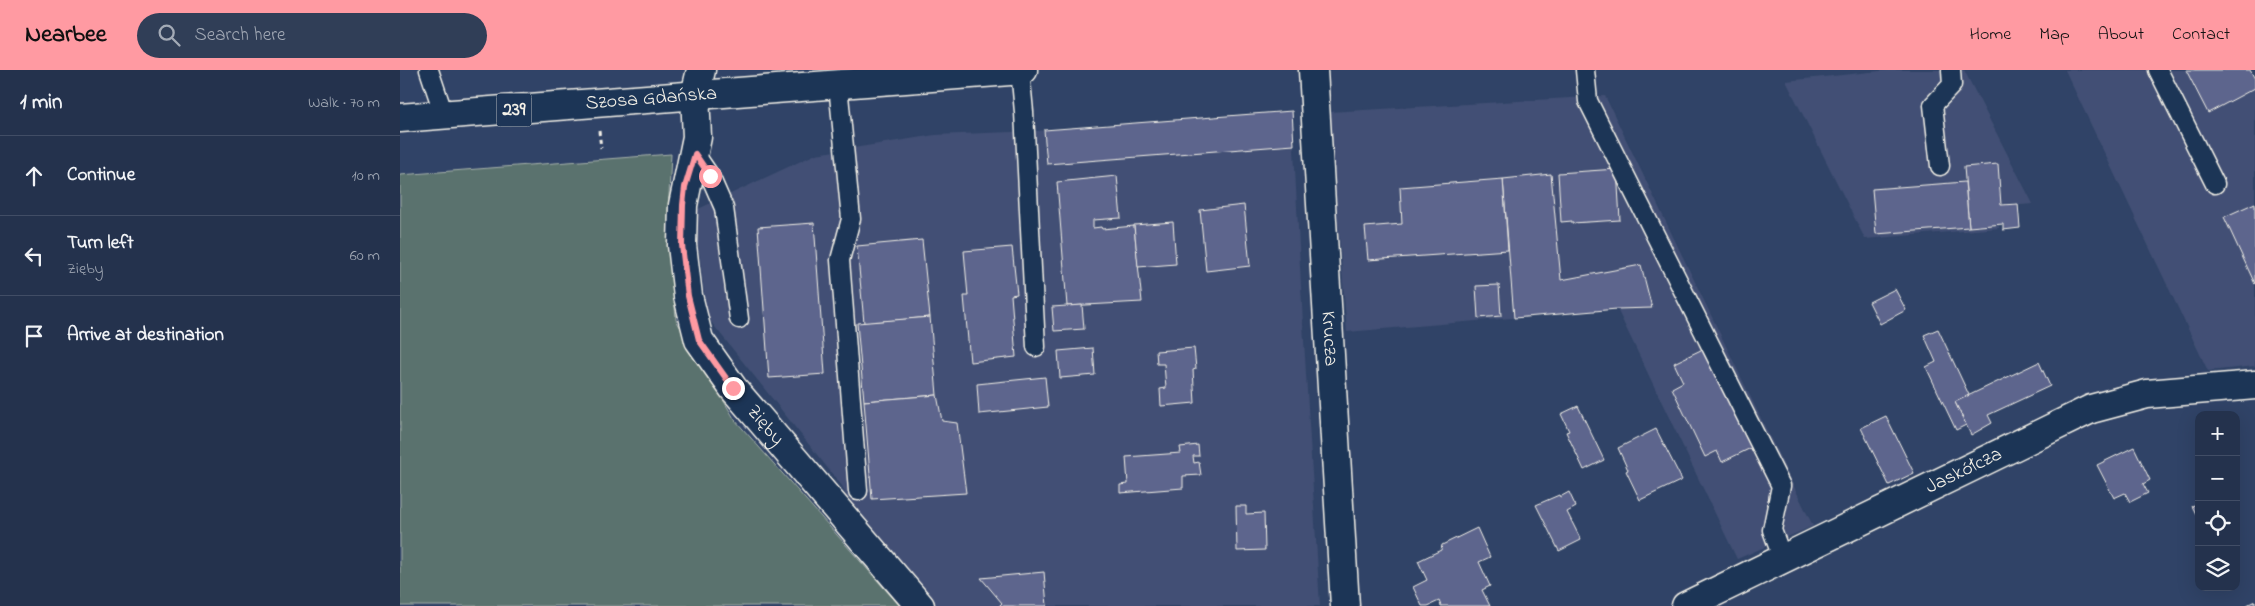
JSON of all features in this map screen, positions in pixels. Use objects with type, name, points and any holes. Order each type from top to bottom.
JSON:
[{"type":"street","name":"Szosa Gdańska","points":[[400,118],[444,115],[698,82],[838,85],[1022,70]]},
{"type":"street","name":"Krucza","points":[[1313,70],[1345,606]]},
{"type":"street","name":"Zięby","points":[[698,82],[697,137],[695,154],[685,187],[682,245],[688,296],[699,340],[733,388],[920,606]]},
{"type":"street","name":"Jaskółcza","points":[[1686,606],[2091,409],[2147,394],[2255,385]]},
{"type":"lane","points":[[429,70],[444,115]]},
{"type":"lane","points":[[1022,70],[1036,347]]},
{"type":"lane","points":[[1585,70],[1588,101],[1781,486],[1772,530],[1783,560]]},
{"type":"lane","points":[[1940,166],[1933,105],[1952,85],[1951,70]]},
{"type":"lane","points":[[2158,70],[2215,184]]},
{"type":"lane","points":[[838,85],[851,219],[840,260],[858,491]]},
{"type":"lane","points":[[695,154],[710,176],[724,208],[739,319]]},
{"type":"shaded area","points":[[1889,70],[1964,70],[2033,204],[1997,207],[1999,228],[1865,239],[1786,81]]},
{"type":"shaded area","points":[[2065,70],[2250,70],[2255,81],[2255,366],[2208,371]]},
{"type":"shaded area","points":[[1605,96],[1813,526],[1737,559],[1617,309],[1347,332],[1329,112]]},
{"type":"shaded area","points":[[1292,111],[1320,606],[934,606],[852,510],[842,486],[707,317],[694,211],[816,154],[935,135],[1037,131]]},
{"type":"green space","points":[[671,154],[668,216],[676,320],[735,420],[900,606],[400,606],[400,175]]},
{"type":"building","points":[[2186,70],[2250,70],[2255,79],[2255,88],[2208,113]]},
{"type":"building","points":[[1292,111],[1294,145],[1047,164],[1044,130]]},
{"type":"building","points":[[1998,164],[2001,205],[2018,204],[2020,228],[2003,230],[2003,224],[1969,227],[1964,167]]},
{"type":"building","points":[[1617,169],[1620,220],[1561,222],[1558,173]]},
{"type":"building","points":[[1551,174],[1561,280],[1641,265],[1652,308],[1617,309],[1514,318],[1503,179]]},
{"type":"building","points":[[1117,176],[1121,218],[1093,220],[1093,228],[1134,226],[1142,302],[1067,306],[1057,182]]},
{"type":"building","points":[[1503,179],[1508,250],[1368,260],[1365,227],[1402,224],[1400,187]]},
{"type":"building","points":[[1965,182],[1969,227],[1876,234],[1872,189]]},
{"type":"building","points":[[2255,203],[2255,284],[2224,217]]},
{"type":"building","points":[[1244,205],[1250,266],[1206,271],[1200,210]]},
{"type":"building","points":[[1173,222],[1176,264],[1138,267],[1134,225]]},
{"type":"building","points":[[814,223],[825,374],[769,378],[758,227]]},
{"type":"building","points":[[922,240],[930,317],[864,323],[857,246]]},
{"type":"building","points":[[1012,247],[1017,294],[1011,295],[1016,357],[970,362],[964,296],[968,296],[964,251]]},
{"type":"building","points":[[1499,285],[1501,316],[1478,318],[1476,286]]},
{"type":"building","points":[[1895,289],[1906,310],[1880,324],[1869,302]]},
{"type":"building","points":[[1082,305],[1084,329],[1054,331],[1052,307]]},
{"type":"building","points":[[930,317],[937,395],[864,401],[857,323]]},
{"type":"building","points":[[1938,329],[1969,395],[1955,402],[1966,425],[1956,430],[1926,367],[1936,362],[1924,335]]},
{"type":"building","points":[[1093,348],[1095,375],[1060,378],[1058,351]]},
{"type":"building","points":[[1194,348],[1196,369],[1193,370],[1195,403],[1161,406],[1160,389],[1166,388],[1164,364],[1157,364],[1156,351]]},
{"type":"building","points":[[1705,348],[1753,447],[1722,462],[1717,451],[1705,457],[1672,388],[1683,382],[1674,363]]},
{"type":"building","points":[[2039,362],[2050,386],[1988,415],[1992,423],[1971,435],[1955,402]]},
{"type":"building","points":[[1045,377],[1048,407],[979,414],[977,384]]},
{"type":"building","points":[[937,395],[942,421],[957,423],[966,493],[872,499],[864,401]]},
{"type":"building","points":[[1578,406],[1604,460],[1584,470],[1566,432],[1569,431],[1561,414]]},
{"type":"building","points":[[1886,416],[1914,473],[1889,485],[1861,428]]},
{"type":"building","points":[[1656,429],[1682,480],[1640,500],[1626,471],[1628,470],[1618,448]]},
{"type":"building","points":[[1198,445],[1199,456],[1193,456],[1194,463],[1199,462],[1201,475],[1183,476],[1183,488],[1120,493],[1120,485],[1128,484],[1126,457],[1181,453],[1180,447]]},
{"type":"building","points":[[2134,447],[2150,480],[2143,484],[2148,493],[2130,502],[2125,493],[2114,498],[2097,465]]},
{"type":"building","points":[[1569,492],[1576,507],[1567,512],[1581,540],[1559,551],[1536,505]]},
{"type":"building","points":[[1236,506],[1246,506],[1246,514],[1264,513],[1265,550],[1237,551]]},
{"type":"building","points":[[1477,528],[1490,557],[1479,562],[1490,586],[1482,590],[1490,606],[1441,606],[1439,601],[1428,606],[1422,606],[1413,587],[1427,580],[1418,561],[1441,550],[1442,545]]},
{"type":"building","points":[[1044,572],[1047,606],[999,606],[1002,603],[981,578]]},
{"type":"building","points":[[2255,601],[2255,606],[2247,606],[2247,605]]},
{"type":"route","points":[[710,176],[695,154],[685,187],[682,245],[688,296],[699,340],[733,388]]}]
